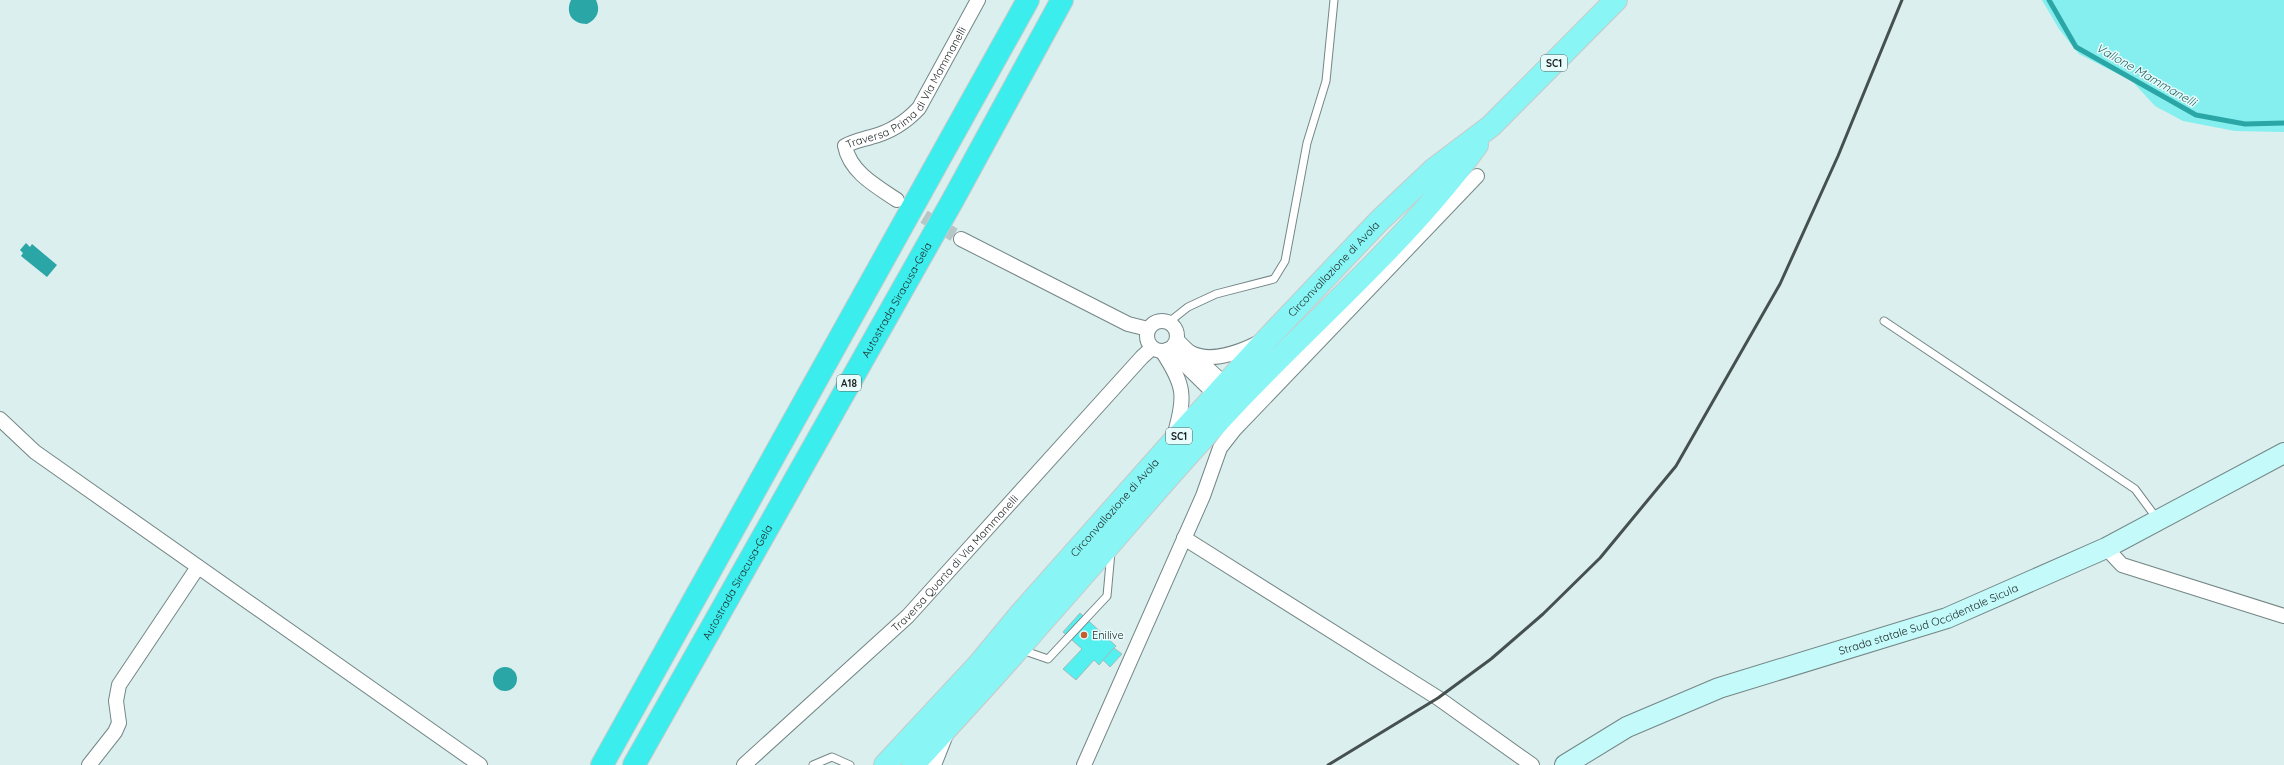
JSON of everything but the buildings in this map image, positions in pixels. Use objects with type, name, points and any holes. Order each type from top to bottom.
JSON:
[{"type":"highway","name":"A18","points":[[602,765],[1028,0]]},
{"type":"highway","name":"Autostrada Siracusa-Gela","points":[[634,765],[954,198],[1062,0]]},
{"type":"main road","name":"Circonvallazione di Avola","points":[[913,765],[1018,649],[1112,540],[1228,397],[1268,338],[1378,221],[1434,169],[1491,126],[1616,0]]},
{"type":"main road","name":"Circonvallazione di Avola","points":[[885,765],[979,664],[1022,612],[1171,444],[1228,397],[1403,234],[1451,181],[1491,126]]},
{"type":"main road","name":"Strada statale Sud Occidentale Sicula","points":[[1565,765],[1627,727],[1719,688],[1947,618],[2106,548],[2284,453]]},
{"type":"street","name":"Traversa Prima di Via Mammanelli","points":[[897,200],[856,170],[847,157],[845,146],[854,140],[892,130],[906,122],[919,108],[978,0]]},
{"type":"street","points":[[1084,765],[1203,496],[1220,448],[1234,430],[1477,176]]},
{"type":"street","points":[[961,239],[1128,324],[1148,330]]},
{"type":"street","points":[[1171,444],[1182,410],[1182,390],[1177,374],[1160,350],[1147,339],[1148,330],[1157,321],[1169,322],[1176,330],[1177,340],[1191,353],[1228,397]]},
{"type":"street","points":[[1191,353],[1212,356],[1227,355],[1240,352],[1268,338]]},
{"type":"street","points":[[1160,350],[1175,344],[1177,340]]},
{"type":"street","points":[[1160,350],[1177,357],[1228,397]]},
{"type":"street","name":"Traversa Quarta di Via Mammanelli","points":[[744,765],[908,616],[1142,356],[1160,350]]},
{"type":"street","points":[[0,419],[35,452],[480,765]]},
{"type":"street","points":[[1184,538],[1438,698],[1532,765]]},
{"type":"street","points":[[2106,548],[2122,566],[2284,616]]},
{"type":"street","points":[[89,765],[115,732],[119,723],[116,701],[118,685],[198,567]]},
{"type":"street","points":[[934,765],[951,723]]},
{"type":"lane","points":[[1169,322],[1188,307],[1216,294],[1274,279],[1285,261],[1307,143],[1326,81],[1334,0]]},
{"type":"lane","points":[[1884,321],[2135,489],[2158,520]]},
{"type":"lane","points":[[1018,649],[1048,659],[1107,596],[1112,540]]},
{"type":"lane","points":[[813,765],[832,757],[850,765]]},
{"type":"shaded area","points":[[571,0],[596,0],[598,11],[596,17],[587,24],[582,24],[574,20],[569,13],[569,5]]},
{"type":"shaded area","points":[[2042,0],[2284,0],[2284,132],[2235,131],[2183,121],[2155,106],[2132,81],[2079,54],[2059,29]]},
{"type":"shaded area","points":[[26,243],[30,247],[32,244],[57,265],[47,277],[21,256],[23,253],[20,250]]},
{"type":"shaded area","points":[[505,667],[514,670],[517,679],[514,688],[505,691],[496,688],[493,679],[496,670]]},
{"type":"waterway","name":"Vallone Mammanelli","points":[[2049,0],[2076,47],[2196,115],[2245,124],[2284,123]]},
{"type":"tunnel","points":[[906,206],[961,239]]},
{"type":"railway","points":[[1328,765],[1438,698],[1491,659],[1543,614],[1600,558],[1676,466],[1780,284],[1838,156],[1902,0]]},
{"type":"place","name":"Enilive","points":[[1084,635]]}]
